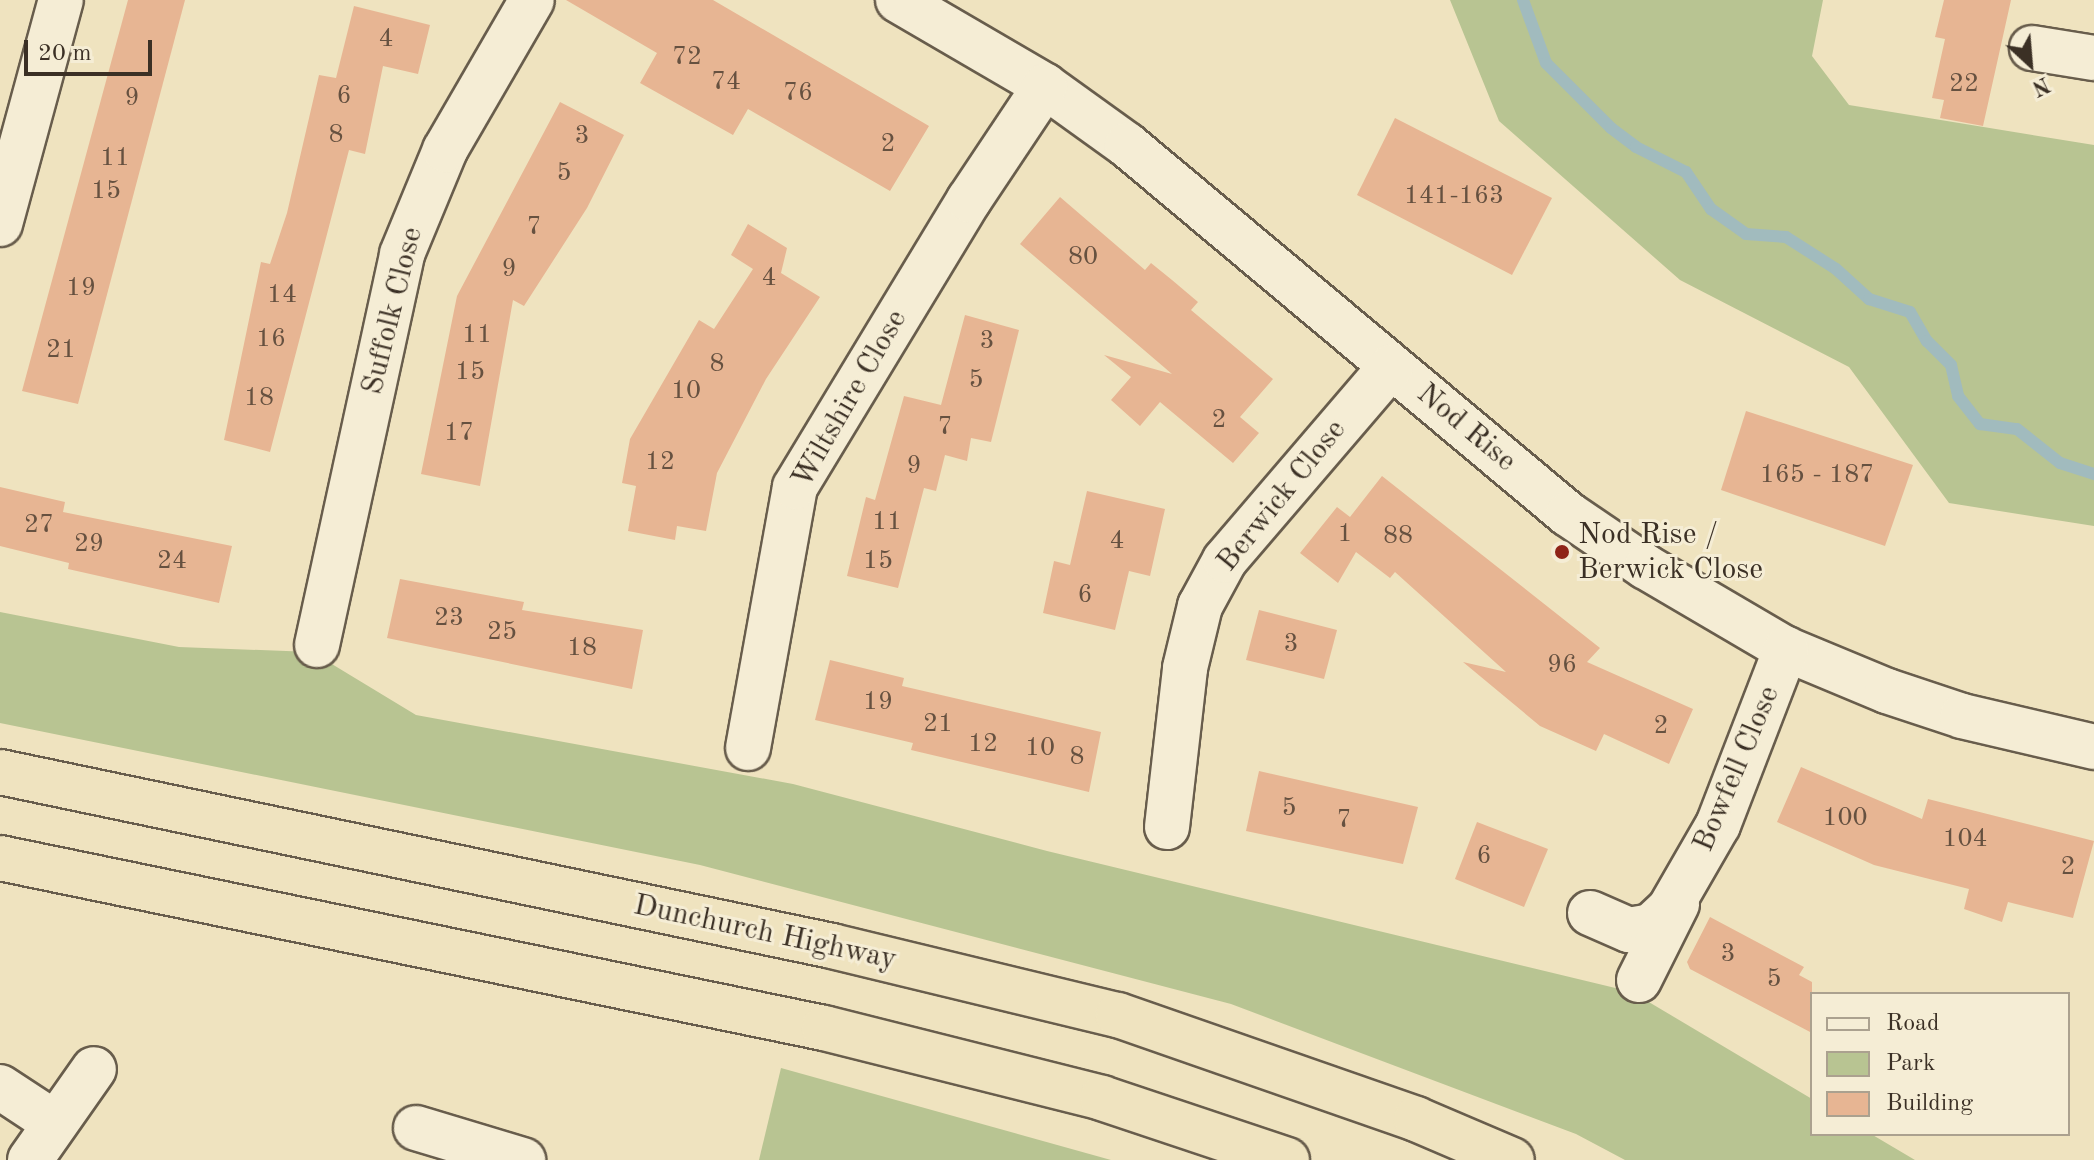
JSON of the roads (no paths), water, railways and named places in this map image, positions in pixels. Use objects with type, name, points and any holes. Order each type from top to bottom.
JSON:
[{"type":"highway","name":"Dunchurch Highway","points":[[0,772],[832,946],[1118,1015],[1416,1119],[1512,1160]]},
{"type":"highway","points":[[0,858],[824,1028],[1102,1098],[1287,1160]]},
{"type":"street","points":[[0,224],[61,0]]},
{"type":"street","name":"Suffolk Close","points":[[317,645],[402,254],[445,150],[532,0]]},
{"type":"street","name":"Nod Rise","points":[[898,0],[1045,86],[1127,145],[1568,514],[1646,567],[1786,649],[1962,716],[2094,747]]},
{"type":"street","points":[[2032,48],[2094,58]]},
{"type":"street","name":"Wiltshire Close","points":[[748,748],[795,487],[969,200],[1045,86]]},
{"type":"street","name":"Berwick Close","points":[[1167,827],[1185,668],[1200,606],[1225,560],[1391,366]]},
{"type":"street","name":"Bowfell Close","points":[[1639,980],[1718,825],[1786,649]]},
{"type":"street","name":"Bowfell Close","points":[[1590,913],[1629,930],[1651,926],[1685,887]]},
{"type":"street","points":[[30,1160],[53,1122],[94,1069]]},
{"type":"street","points":[[0,1087],[53,1122]]},
{"type":"street","points":[[416,1128],[523,1160]]},
{"type":"waterway","points":[[1523,0],[1546,63],[1611,128],[1636,147],[1686,172],[1711,209],[1746,234],[1786,237],[1836,269],[1869,299],[1910,312],[1927,341],[1951,365],[1958,396],[1980,424],[2017,429],[2060,463],[2094,474]]},
{"type":"place","name":"Nod Rise / Berwick Close","points":[[1562,552]]}]
